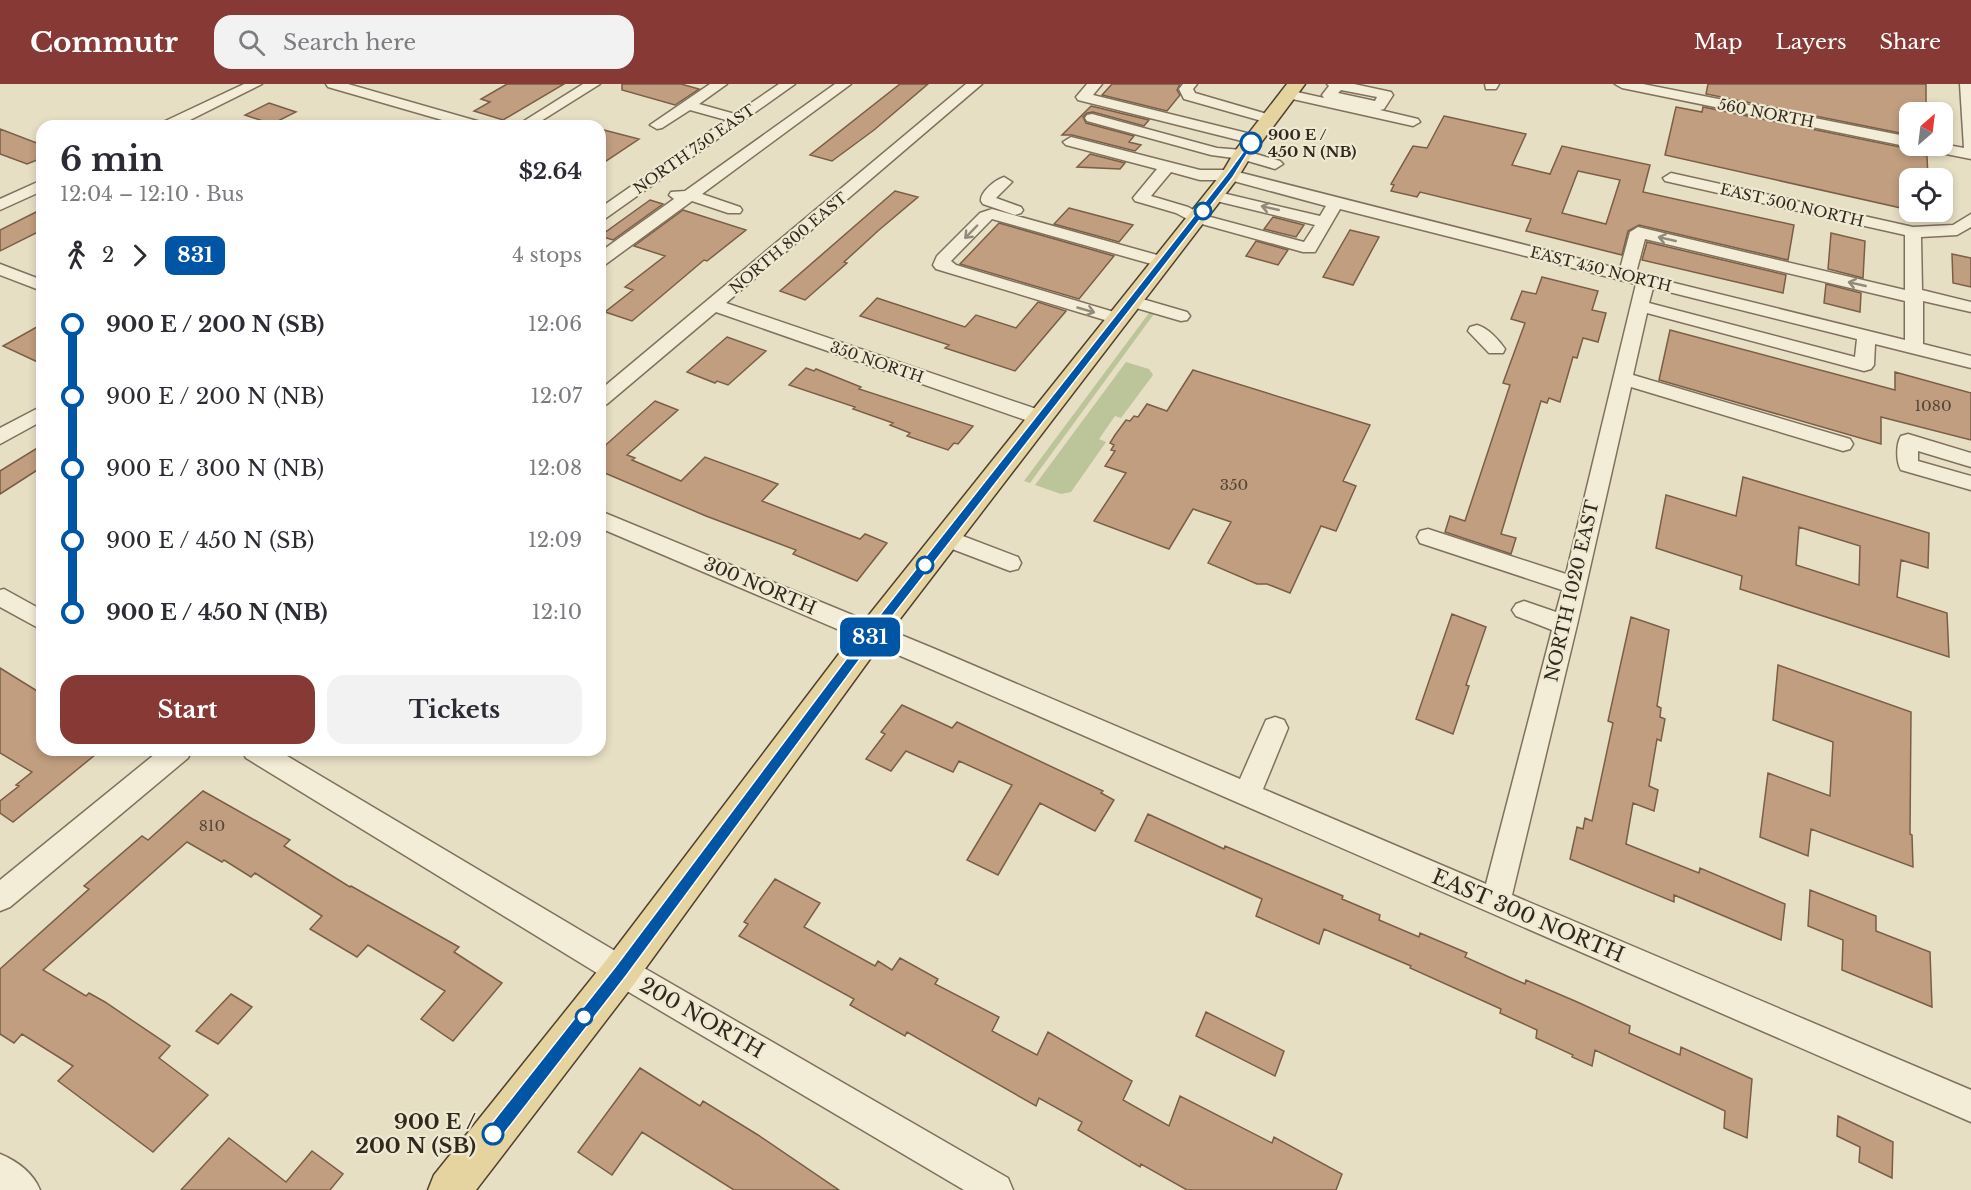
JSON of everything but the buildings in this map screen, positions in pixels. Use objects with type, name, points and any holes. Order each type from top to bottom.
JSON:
[{"type":"main road","points":[[449,1190],[621,971],[872,633],[1206,207],[1292,89]]},
{"type":"street","points":[[179,120],[255,84]]},
{"type":"street","points":[[333,84],[458,120]]},
{"type":"street","points":[[532,120],[591,84]]},
{"type":"street","points":[[657,125],[720,84]]},
{"type":"street","name":"NORTH 750 EAST","points":[[606,211],[788,84]]},
{"type":"street","points":[[606,256],[844,84]]},
{"type":"street","name":"NORTH 800 EAST","points":[[606,395],[975,84]]},
{"type":"street","points":[[1095,84],[1083,97],[1262,129]]},
{"type":"street","points":[[1336,84],[1329,95],[1379,106],[1386,95]]},
{"type":"street","name":"560 NORTH","points":[[1622,84],[1899,140]]},
{"type":"street","points":[[1967,84],[1971,147]]},
{"type":"street","points":[[1292,89],[1413,122]]},
{"type":"street","points":[[1189,90],[1186,104],[1193,111],[1262,129]]},
{"type":"street","points":[[687,105],[737,119]]},
{"type":"street","points":[[1092,118],[1216,152],[1242,155],[1275,164]]},
{"type":"street","points":[[1131,158],[1129,150],[1136,142],[1154,136]]},
{"type":"street","name":"EAST 450 NORTH","points":[[1071,142],[1200,175],[1230,175],[1372,213],[1971,362]]},
{"type":"street","points":[[1953,151],[1971,154]]},
{"type":"street","points":[[1167,167],[1141,198],[1182,210],[1206,207],[1325,222]]},
{"type":"street","name":"EAST 500 NORTH","points":[[1671,178],[1913,232],[1957,230],[1971,219]]},
{"type":"street","points":[[1004,182],[988,197],[993,204],[1166,258]]},
{"type":"street","points":[[643,185],[685,198],[696,197],[734,210]]},
{"type":"street","points":[[4,199],[36,187]]},
{"type":"street","points":[[1372,213],[1383,195]]},
{"type":"street","points":[[1206,207],[1309,248],[1336,203]]},
{"type":"street","points":[[1166,258],[992,214],[986,216],[943,260],[942,265],[950,269],[1125,310],[1181,316]]},
{"type":"street","points":[[1498,244],[1506,226]]},
{"type":"street","name":"NORTH 1020 EAST","points":[[1496,902],[1565,625],[1640,306],[1636,277],[1638,232],[1913,295]]},
{"type":"street","points":[[1913,232],[1914,347]]},
{"type":"street","points":[[0,269],[36,284]]},
{"type":"street","points":[[1913,295],[1971,307]]},
{"type":"street","name":"350 NORTH","points":[[714,305],[1041,418]]},
{"type":"street","points":[[1640,306],[1864,365],[1867,335]]},
{"type":"street","points":[[1477,331],[1497,350]]},
{"type":"street","points":[[1623,378],[1843,444]]},
{"type":"street","points":[[0,437],[36,416]]},
{"type":"street","points":[[1971,460],[1908,441],[1908,465],[1971,483]]},
{"type":"street","name":"300 NORTH","points":[[606,522],[1086,724]]},
{"type":"street","points":[[1428,537],[1574,585]]},
{"type":"street","points":[[947,538],[1010,563]]},
{"type":"street","points":[[4,598],[36,617]]},
{"type":"street","points":[[1524,610],[1565,625]]},
{"type":"street","name":"EAST 300 NORTH","points":[[1086,724],[1971,1106]]},
{"type":"street","points":[[1247,794],[1275,728]]},
{"type":"street","points":[[0,898],[171,756]]},
{"type":"street","name":"200 NORTH","points":[[265,756],[621,971],[996,1190]]},
{"type":"street","points":[[0,1171],[23,1190]]},
{"type":"green space","points":[[1149,313],[1154,314],[1030,483],[1024,481]]},
{"type":"green space","points":[[1126,362],[1149,369],[1153,375],[1121,418],[1115,416],[1099,439],[1106,442],[1071,492],[1061,494],[1035,485]]},
{"type":"bus line","name":"831","points":[[493,1134],[621,971],[872,633],[1230,175],[1251,143]]},
{"type":"place","name":"900 E / 450 N (NB)","points":[[1251,143]]},
{"type":"place","name":"900 E / 200 N (SB)","points":[[493,1134]]}]
